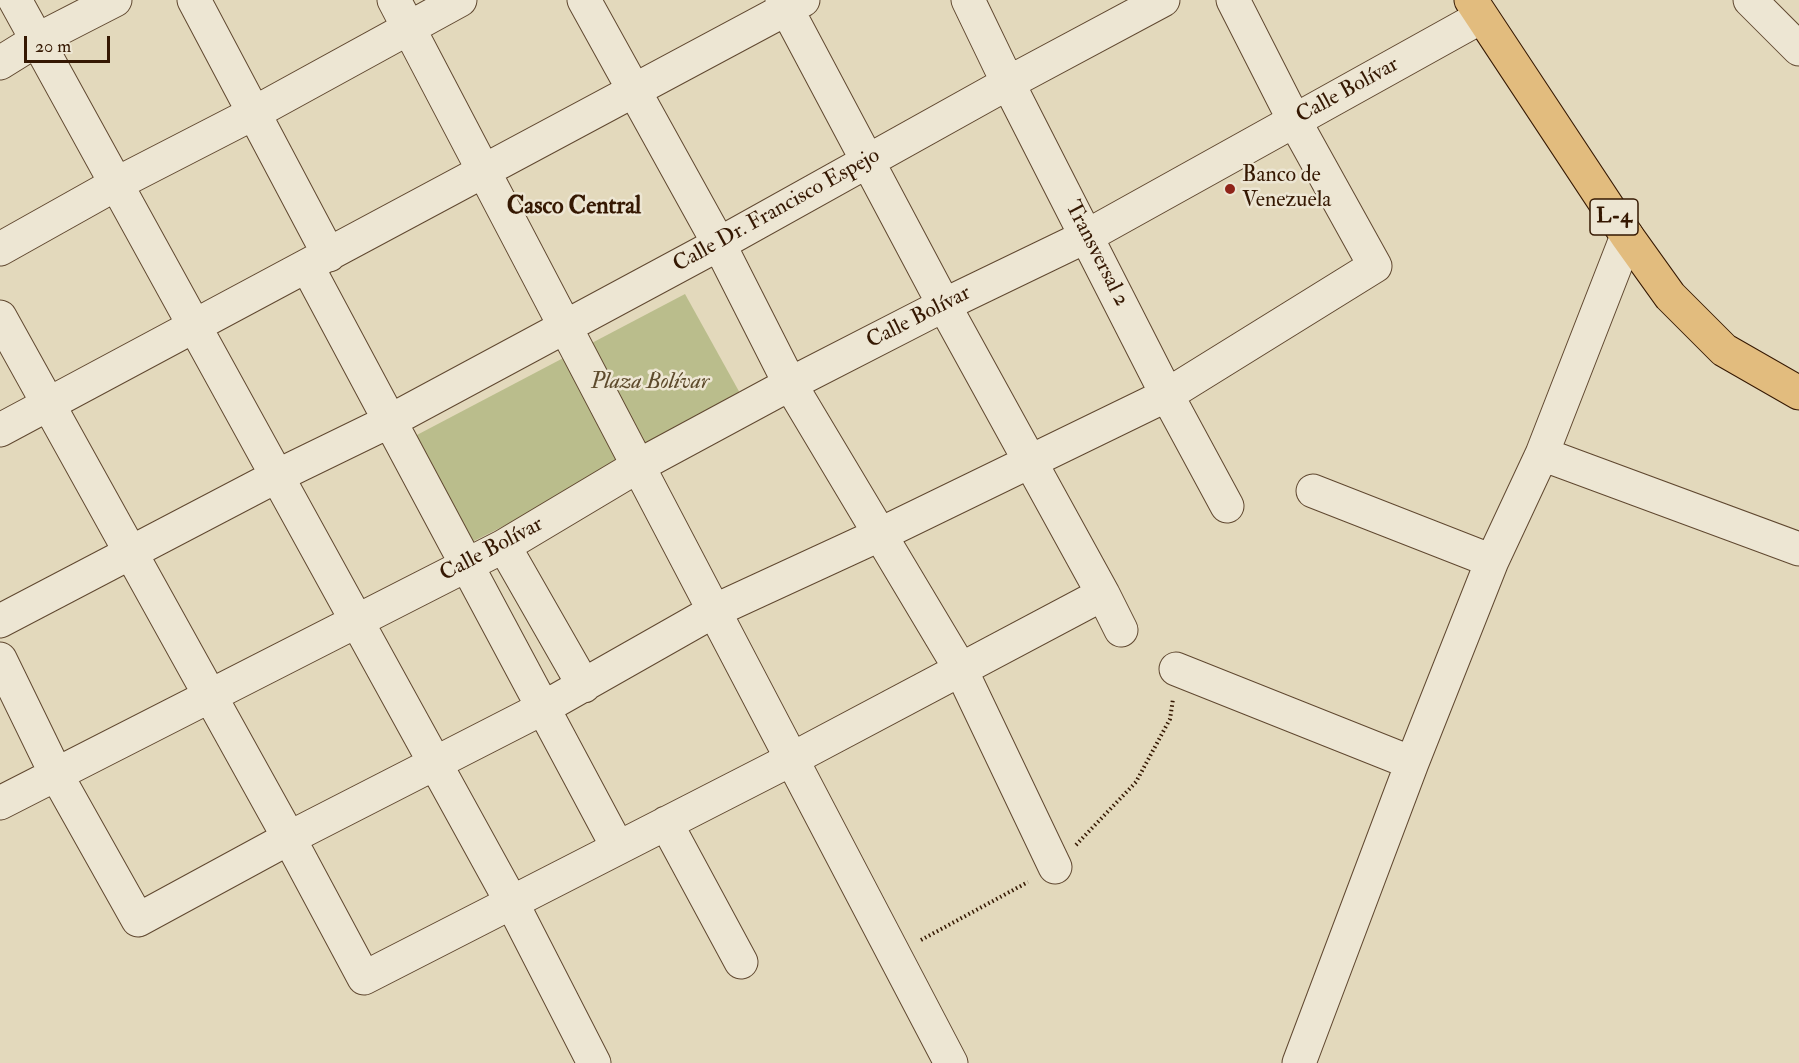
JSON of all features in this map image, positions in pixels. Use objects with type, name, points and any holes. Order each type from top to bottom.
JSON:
[{"type":"main road","name":"L-4","points":[[1476,8],[1670,297],[1724,350],[1799,393]]},
{"type":"street","points":[[15,0],[512,903],[594,1063]]},
{"type":"street","points":[[0,63],[37,40],[115,0]]},
{"type":"street","points":[[194,0],[254,113],[390,421],[618,848]]},
{"type":"street","points":[[0,249],[116,184],[254,113],[401,14],[460,0]]},
{"type":"street","points":[[584,0],[719,244],[790,384],[961,670],[1055,867]]},
{"type":"street","name":"Transversal 2","points":[[968,0],[1167,395],[1227,506]]},
{"type":"street","name":"Calle Dr. Francisco Espejo","points":[[0,621],[277,476],[390,421],[719,244],[1008,83],[1163,0]]},
{"type":"street","points":[[0,659],[56,774],[138,920],[434,762],[543,708],[714,611],[881,534],[1167,395],[1375,266],[1294,120],[1233,0]]},
{"type":"street","points":[[1750,0],[1799,49]]},
{"type":"street","points":[[0,430],[633,91],[790,3],[867,162],[1121,630]]},
{"type":"street","name":"Calle Bolívar","points":[[0,803],[504,546],[638,466],[790,384],[944,305],[1087,236],[1294,120],[1476,8]]},
{"type":"street","points":[[401,14],[951,1063]]},
{"type":"street","points":[[1299,1063],[1412,763],[1492,561],[1542,454],[1627,236]]},
{"type":"street","points":[[0,317],[289,838],[364,978],[792,759],[1103,594]]},
{"type":"street","points":[[1542,454],[1799,549]]},
{"type":"street","points":[[1313,491],[1492,561]]},
{"type":"street","points":[[504,546],[584,686]]},
{"type":"street","points":[[1176,669],[1412,763]]},
{"type":"street","points":[[666,823],[741,962]]},
{"type":"green space","name":"Plaza Bolívar","points":[[685,294],[746,404],[470,543],[415,436]]},
{"type":"place","name":"Banco de Venezuela","points":[[1230,189]]},
{"type":"district","name":"Casco Central","points":[[574,208]]}]
